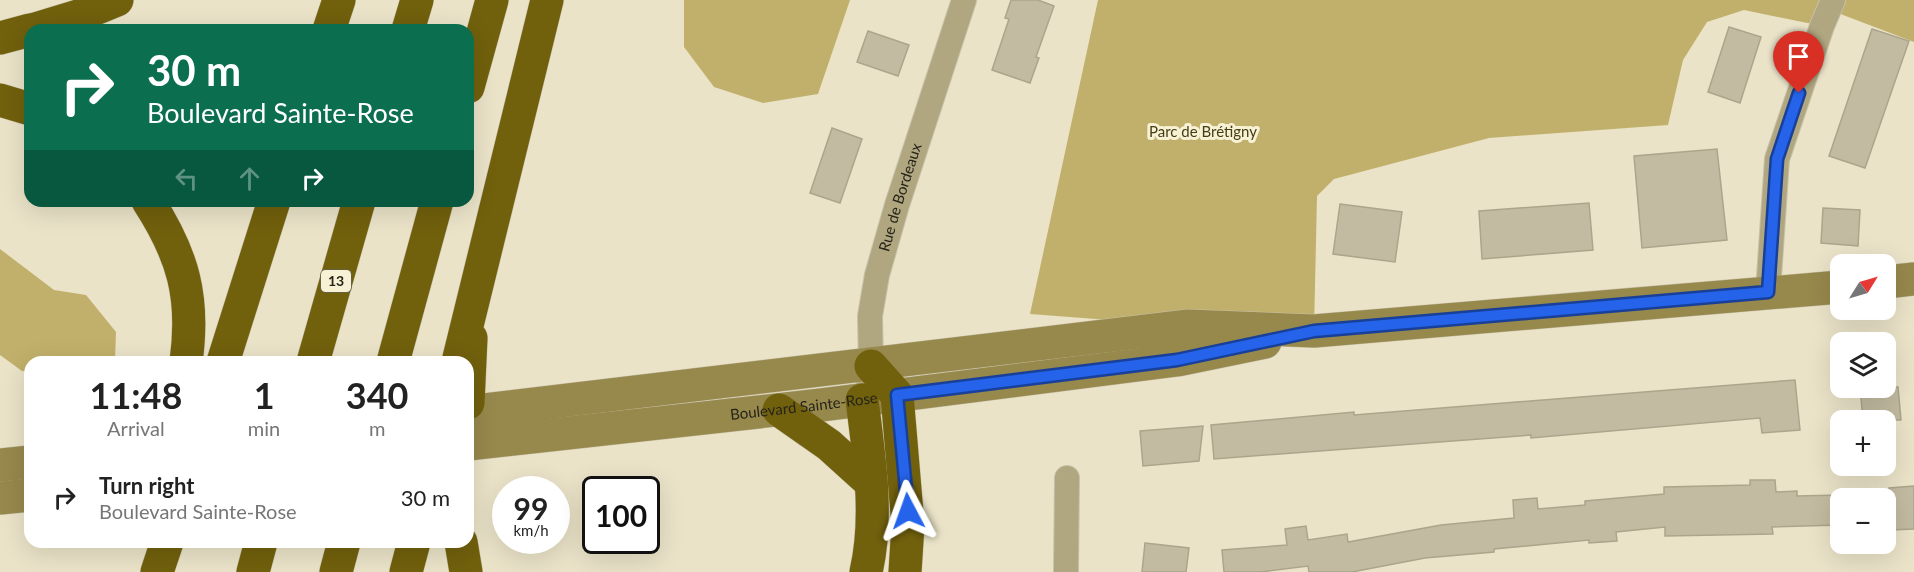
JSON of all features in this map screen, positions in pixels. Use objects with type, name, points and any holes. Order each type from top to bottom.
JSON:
[{"type":"highway","points":[[51,24],[117,0]]},
{"type":"highway","points":[[331,24],[339,0]]},
{"type":"highway","points":[[410,24],[417,0]]},
{"type":"highway","points":[[474,65],[492,0]]},
{"type":"highway","points":[[459,356],[547,0]]},
{"type":"highway","points":[[0,38],[24,32]]},
{"type":"highway","points":[[0,100],[24,107]]},
{"type":"highway","points":[[152,207],[161,221],[183,269],[191,313],[187,356]]},
{"type":"highway","points":[[225,356],[272,207]]},
{"type":"highway","name":"13","points":[[315,356],[357,207]]},
{"type":"highway","points":[[395,356],[435,207]]},
{"type":"highway","points":[[470,356],[473,300]]},
{"type":"highway","points":[[871,366],[897,395],[908,525],[905,572]]},
{"type":"highway","points":[[862,400],[871,483],[870,544],[866,572]]},
{"type":"highway","points":[[779,410],[829,445],[871,483]]},
{"type":"highway","points":[[148,572],[153,548]]},
{"type":"highway","points":[[157,572],[165,548]]},
{"type":"highway","points":[[253,572],[259,548]]},
{"type":"highway","points":[[336,572],[342,548]]},
{"type":"highway","points":[[406,572],[412,548]]},
{"type":"highway","points":[[462,548],[466,572]]},
{"type":"street","name":"Rue de Bordeaux","points":[[862,400],[871,366],[870,316],[877,275],[897,205],[964,0]]},
{"type":"street","points":[[1768,292],[1777,159],[1833,0]]},
{"type":"street","points":[[1896,281],[1914,279]]},
{"type":"street","name":"Boulevard Sainte-Rose","points":[[474,411],[1188,327],[1314,331],[1830,287]]},
{"type":"street","name":"Boulevard Sainte-Rose","points":[[474,443],[779,410],[1177,360],[1314,331]]},
{"type":"street","points":[[0,465],[24,463]]},
{"type":"street","points":[[1066,572],[1067,478]]},
{"type":"street","points":[[0,498],[24,496]]},
{"type":"green space","points":[[684,0],[850,0],[818,94],[763,103],[714,87],[684,47]]},
{"type":"green space","name":"Parc de Brétigny","points":[[1098,0],[1914,0],[1914,42],[1830,10],[1822,26],[1744,10],[1707,22],[1683,60],[1668,125],[1489,138],[1334,179],[1317,196],[1314,331],[1188,326],[1030,314]]},
{"type":"green space","points":[[0,249],[54,290],[86,295],[116,332],[115,356],[24,356],[24,371],[0,355]]},
{"type":"building","points":[[1011,0],[1038,0],[1054,6],[1036,57],[1039,58],[1030,83],[992,70],[1009,19],[1005,18]]},
{"type":"building","points":[[1729,27],[1761,37],[1740,103],[1708,92]]},
{"type":"building","points":[[1872,29],[1909,41],[1865,168],[1829,156]]},
{"type":"building","points":[[868,31],[909,45],[898,76],[857,62]]},
{"type":"building","points":[[832,128],[862,139],[840,203],[810,193]]},
{"type":"building","points":[[1717,149],[1727,240],[1642,248],[1634,156]]},
{"type":"building","points":[[1589,203],[1593,250],[1482,259],[1479,211]]},
{"type":"building","points":[[1340,204],[1402,212],[1395,262],[1333,254]]},
{"type":"building","points":[[1823,208],[1860,210],[1858,246],[1821,243]]},
{"type":"building","points":[[1795,380],[1800,430],[1762,433],[1760,418],[1531,438],[1531,435],[1214,459],[1211,425],[1354,412],[1354,415]]},
{"type":"building","points":[[1896,387],[1898,387],[1901,420],[1896,420],[1896,410],[1862,410],[1861,398],[1896,398]]},
{"type":"building","points":[[1203,426],[1199,461],[1143,466],[1140,431]]},
{"type":"building","points":[[1750,480],[1775,480],[1776,492],[1797,491],[1797,496],[1830,495],[1830,525],[1772,527],[1773,534],[1665,536],[1665,527],[1616,532],[1617,541],[1589,543],[1589,540],[1494,549],[1494,552],[1425,558],[1352,572],[1309,572],[1308,566],[1261,572],[1224,572],[1222,550],[1287,545],[1285,529],[1306,526],[1308,540],[1347,534],[1348,542],[1441,525],[1514,518],[1513,500],[1537,498],[1538,509],[1585,505],[1585,501],[1664,494],[1664,487],[1750,485]]},
{"type":"building","points":[[1914,486],[1914,529],[1896,530],[1896,488],[1889,488]]},
{"type":"building","points":[[1145,543],[1189,548],[1186,572],[1142,572]]},
{"type":"route","points":[[908,511],[897,395],[1066,372],[1177,360],[1314,331],[1768,292],[1777,159],[1799,93]]}]
